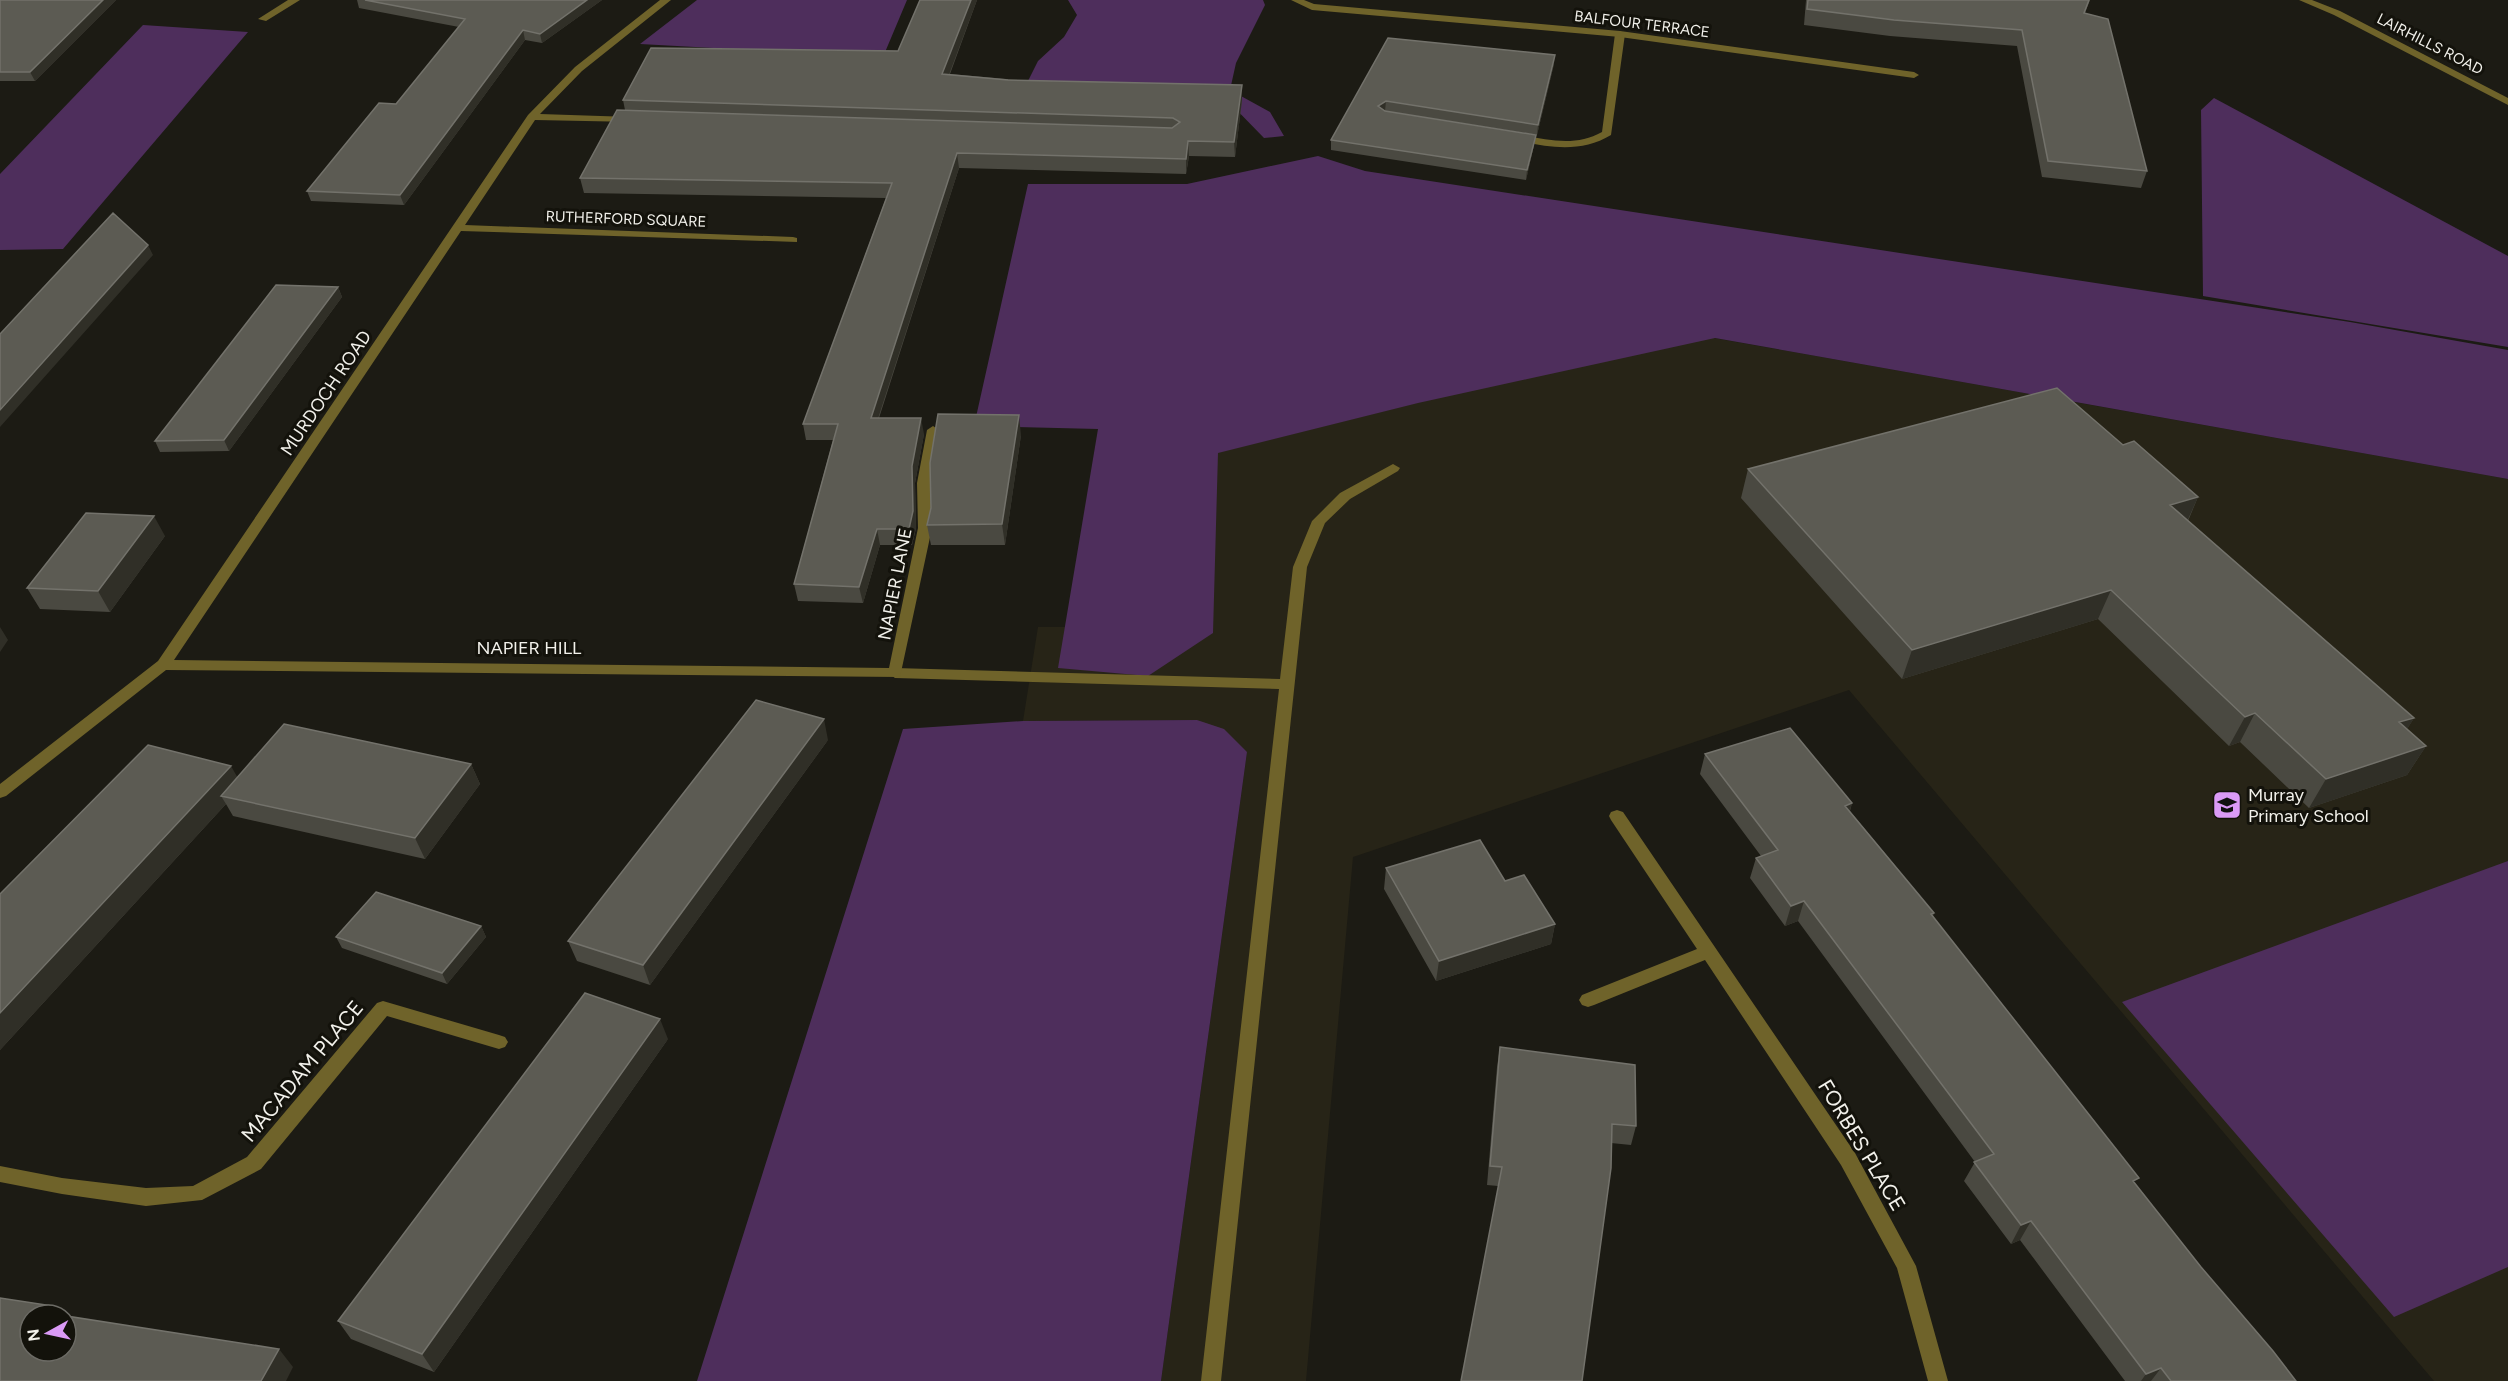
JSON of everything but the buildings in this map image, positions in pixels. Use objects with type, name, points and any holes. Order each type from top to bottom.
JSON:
[{"type":"street","points":[[263,19],[295,0]]},
{"type":"street","name":"MURDOCH ROAD","points":[[0,792],[162,665],[532,117],[557,87],[584,63],[666,0]]},
{"type":"street","name":"BALFOUR TERRACE","points":[[1296,0],[1312,7],[1620,34],[1914,75]]},
{"type":"street","name":"LAIRHILLS ROAD","points":[[2304,0],[2337,13],[2508,102]]},
{"type":"street","points":[[1502,135],[1572,146],[1596,141],[1607,133],[1620,34]]},
{"type":"street","points":[[532,117],[639,120]]},
{"type":"street","name":"RUTHERFORD SQUARE","points":[[459,228],[793,240]]},
{"type":"street","name":"NAPIER LANE","points":[[895,673],[925,528],[924,483],[933,430]]},
{"type":"street","points":[[1211,1381],[1300,567],[1319,521],[1345,496],[1393,468]]},
{"type":"street","name":"NAPIER HILL","points":[[162,665],[895,673],[1286,684]]},
{"type":"street","name":"FORBES PLACE","points":[[1617,816],[1848,1159],[1906,1266],[1938,1381]]},
{"type":"street","points":[[1588,1000],[1708,951]]},
{"type":"street","name":"MACADAM PLACE","points":[[0,1174],[62,1186],[146,1197],[195,1194],[254,1163],[383,1008],[499,1042]]},
{"type":"shaded area","points":[[697,0],[907,0],[883,57],[640,44]]},
{"type":"shaded area","points":[[1068,0],[1263,0],[1265,5],[1236,63],[1230,90],[1270,112],[1284,136],[1264,138],[1226,99],[1024,89],[1038,61],[1064,37],[1077,15]]},
{"type":"shaded area","points":[[143,25],[248,32],[63,249],[0,250],[0,174]]},
{"type":"shaded area","points":[[2214,98],[2508,256],[2508,347],[2203,296],[2201,110]]},
{"type":"shaded area","points":[[1318,156],[1365,171],[2350,322],[2508,350],[2508,479],[1715,338],[1418,403],[1218,453],[1213,633],[1148,676],[1058,668],[1098,429],[974,426],[1028,184],[1187,184]]},
{"type":"shaded area","name":"Murray Primary School","points":[[1236,278],[1393,281],[2508,479],[2508,1381],[2434,1381],[1849,690],[1353,857],[1306,1381],[1161,1381],[1247,752],[1197,720],[1023,721],[1038,627],[1200,627]]},
{"type":"shaded area","points":[[1197,720],[1224,729],[1247,752],[1161,1381],[697,1381],[903,729],[1023,721]]},
{"type":"shaded area","points":[[2508,861],[2508,1267],[2394,1317],[2122,1002]]},
{"type":"place","name":"Murray Primary School","points":[[2227,805]]}]
